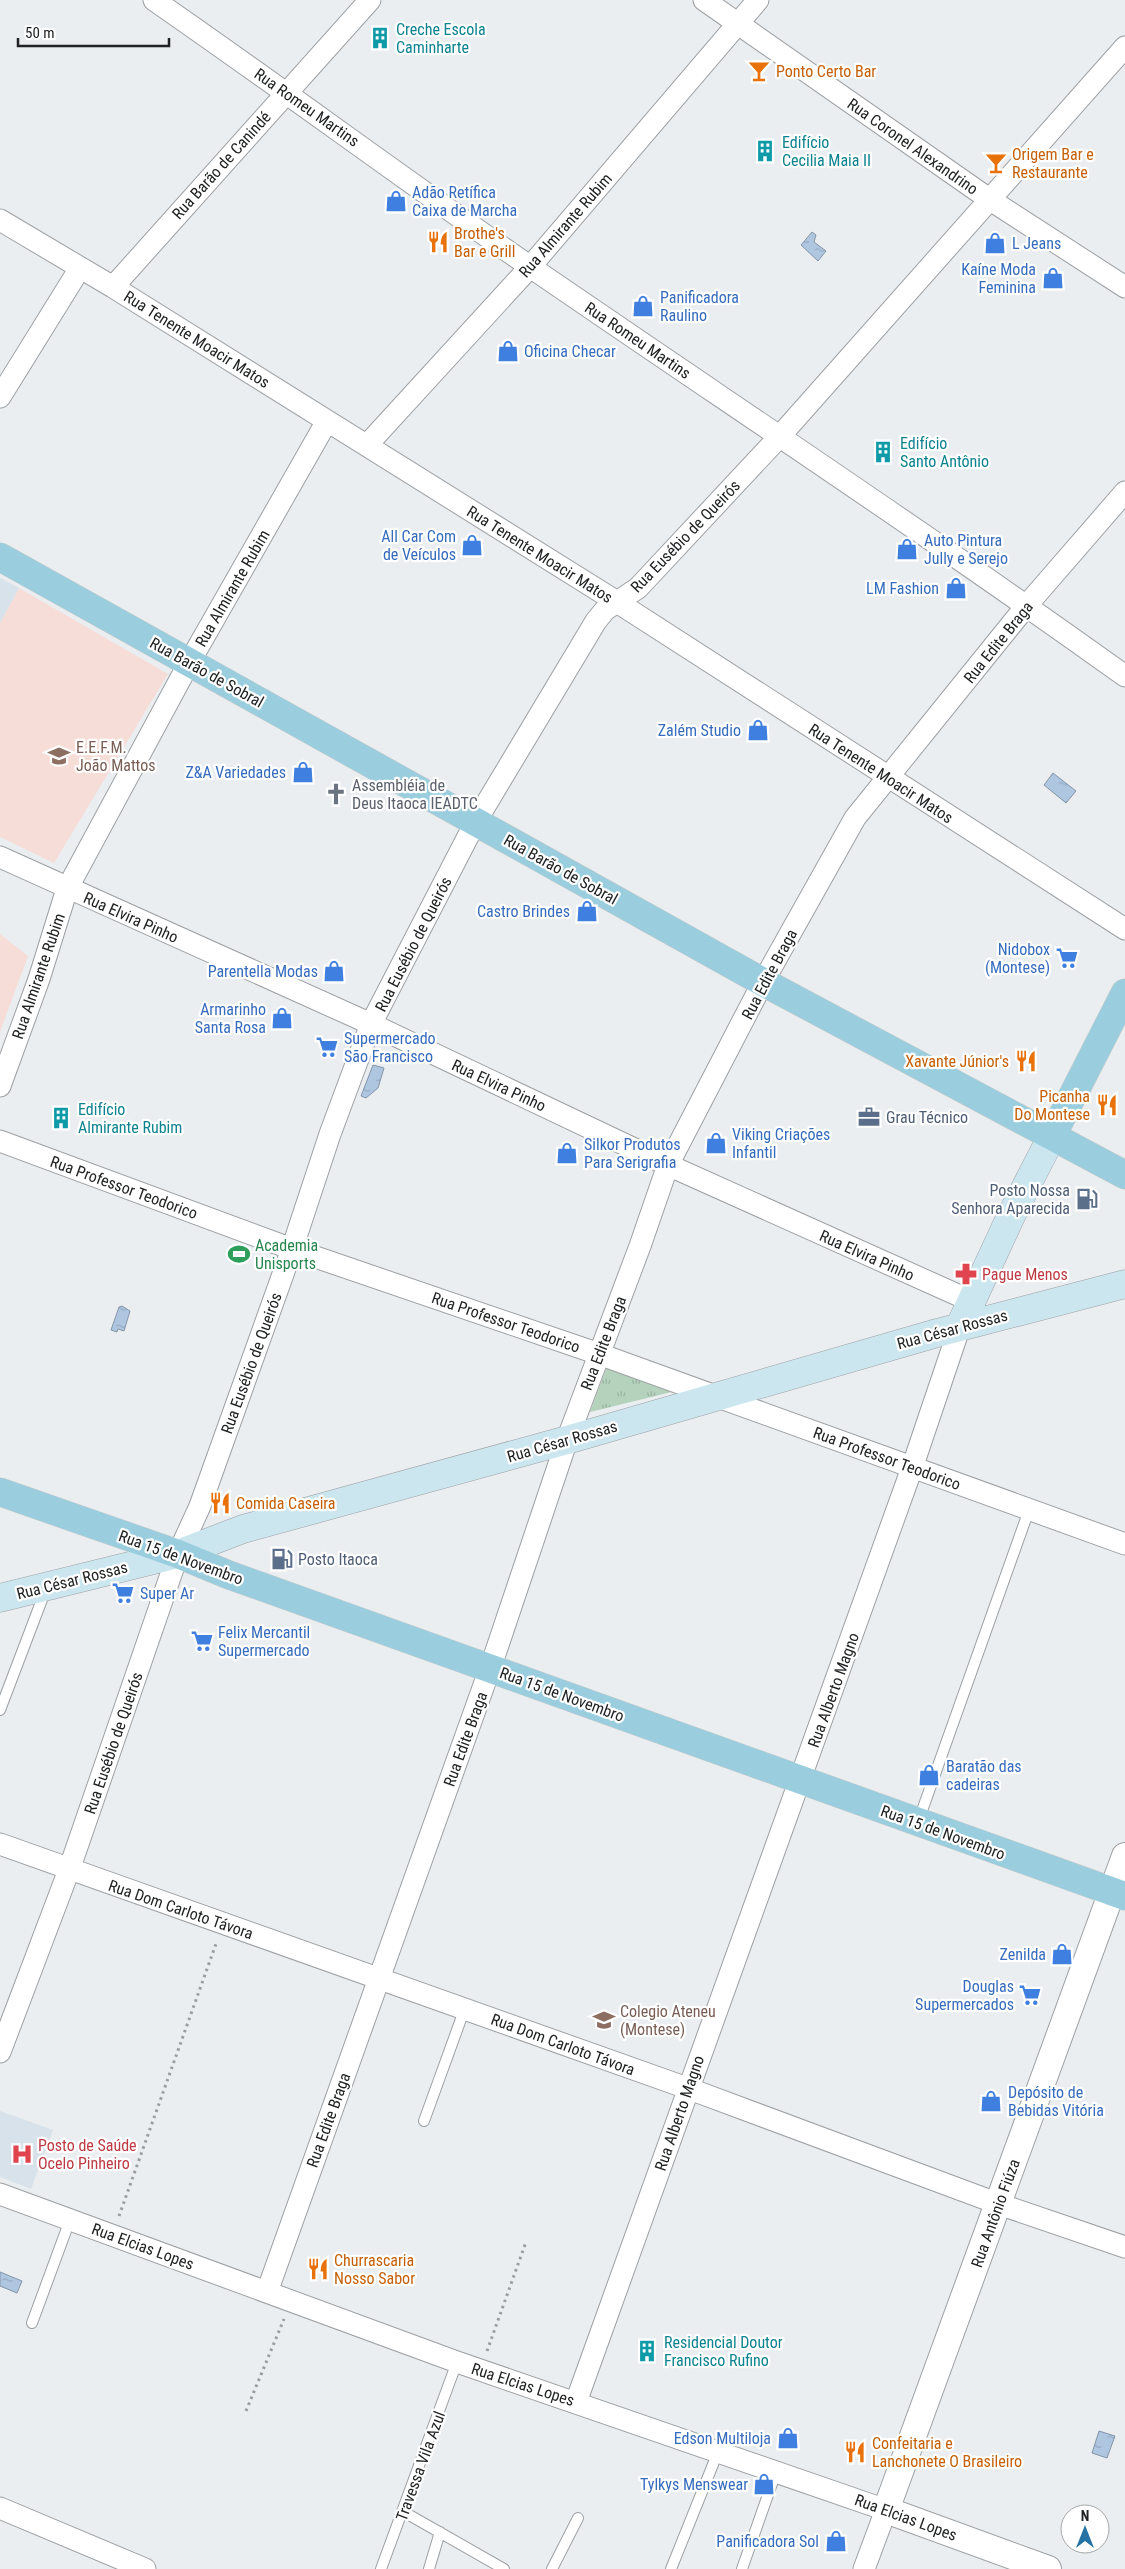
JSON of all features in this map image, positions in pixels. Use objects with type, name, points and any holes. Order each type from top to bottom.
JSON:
[{"type":"main road","name":"Rua Barão de Sobral","points":[[0,556],[764,982],[1125,1176]]},
{"type":"main road","name":"Rua Alberto Magno","points":[[960,1326],[1052,1136],[1125,993]]},
{"type":"main road","name":"Rua César Rossas","points":[[0,1598],[178,1554],[243,1529],[566,1440],[960,1326],[1125,1284]]},
{"type":"main road","name":"Rua 15 de Novembro","points":[[0,1492],[178,1554],[229,1575],[1118,1894]]},
{"type":"street","name":"Rua Romeu Martins","points":[[154,0],[287,92],[530,267],[780,436],[1125,676]]},
{"type":"street","name":"Rua Barão de Canindé","points":[[113,287],[370,0]]},
{"type":"street","name":"Rua Coronel Alexandrino","points":[[704,0],[989,198],[1125,287]]},
{"type":"street","name":"Rua Almirante Rubim","points":[[366,445],[530,267],[758,0]]},
{"type":"street","name":"Rua Eusébio de Queirós","points":[[0,2052],[69,1870],[178,1554],[200,1506],[292,1249],[330,1134],[371,1024],[476,821],[596,620],[617,602],[638,588],[780,436],[989,198],[1125,47]]},
{"type":"street","name":"Rua Tenente Moacir Matos","points":[[0,220],[113,287],[617,602],[1125,930]]},
{"type":"street","points":[[0,397],[80,268]]},
{"type":"street","name":"Rua Almirante Rubim","points":[[0,1086],[39,979],[67,889],[190,662],[327,422]]},
{"type":"street","name":"Rua Edite Braga","points":[[267,2292],[490,1668],[566,1440],[668,1165],[764,982],[855,818],[1027,606],[1125,492]]},
{"type":"street","name":"Rua Elvira Pinho","points":[[0,857],[67,889],[371,1024],[668,1165],[971,1301]]},
{"type":"street","name":"Rua Professor Teodorico","points":[[0,1141],[292,1249],[717,1395],[912,1468],[1125,1544]]},
{"type":"street","name":"Rua Alberto Magno","points":[[576,2402],[632,2251],[687,2088],[912,1468],[960,1326]]},
{"type":"street","name":"Rua Dom Carloto Távora","points":[[0,1844],[69,1870],[465,2008],[999,2204],[1125,2247]]},
{"type":"street","name":"Rua Antônio Fiúza","points":[[864,2569],[999,2204],[1118,1894],[1125,1856]]},
{"type":"street","name":"Rua Elcias Lopes","points":[[0,2194],[457,2362],[886,2510],[1048,2569]]},
{"type":"street","points":[[0,2508],[145,2569]]},
{"type":"lane","points":[[917,1822],[1028,1510]]},
{"type":"lane","points":[[0,1710],[48,1585]]},
{"type":"lane","points":[[424,2121],[465,2008]]},
{"type":"lane","points":[[32,2323],[70,2220]]},
{"type":"lane","name":"Travessa Vila Azul","points":[[381,2569],[404,2512],[457,2362]]},
{"type":"lane","points":[[671,2569],[718,2452]]},
{"type":"lane","points":[[742,2569],[776,2472]]},
{"type":"lane","points":[[404,2512],[504,2569]]},
{"type":"lane","points":[[552,2569],[578,2518]]},
{"type":"lane","points":[[429,2569],[440,2532]]},
{"type":"path","points":[[112,2235],[223,1924]]},
{"type":"path","points":[[480,2370],[526,2242]]},
{"type":"path","points":[[246,2411],[291,2301]]},
{"type":"shaded area","points":[[0,578],[19,588],[0,623]]},
{"type":"shaded area","name":"E.E.F.M. João Mattos","points":[[19,588],[168,674],[54,863],[0,837],[0,623]]},
{"type":"shaded area","points":[[0,934],[28,956],[0,1032]]},
{"type":"shaded area","name":"Posto de Saúde Ocelo Pinheiro","points":[[0,2111],[53,2130],[31,2189],[0,2177]]},
{"type":"green space","points":[[609,1361],[684,1389],[590,1412]]},
{"type":"water","points":[[812,232],[816,235],[814,242],[826,251],[818,261],[801,245]]},
{"type":"water","points":[[1053,773],[1076,791],[1066,803],[1044,785]]},
{"type":"water","points":[[373,1065],[384,1068],[378,1088],[366,1098],[361,1096]]},
{"type":"water","points":[[122,1306],[130,1311],[124,1331],[118,1329],[117,1332],[111,1330],[119,1307]]},
{"type":"water","points":[[0,2272],[22,2281],[17,2293],[0,2286]]},
{"type":"water","points":[[1099,2431],[1115,2436],[1107,2458],[1092,2453]]},
{"type":"place","name":"Creche Escola Caminharte","points":[[380,38]]},
{"type":"place","name":"Ponto Certo Bar","points":[[759,71]]},
{"type":"place","name":"Edifício Cecilia Maia II","points":[[765,151]]},
{"type":"place","name":"Origem Bar e Restaurante","points":[[996,163]]},
{"type":"place","name":"Adão Retífica Caixa de Marcha","points":[[396,201]]},
{"type":"place","name":"Brothe's Bar e Grill","points":[[438,242]]},
{"type":"place","name":"L Jeans","points":[[995,243]]},
{"type":"place","name":"Kaíne Moda Feminina","points":[[1053,278]]},
{"type":"place","name":"Panificadora Raulino","points":[[643,306]]},
{"type":"place","name":"Oficina Checar","points":[[508,351]]},
{"type":"place","name":"Edifício Santo Antônio","points":[[883,452]]},
{"type":"place","name":"All Car Com de Veículos","points":[[472,545]]},
{"type":"place","name":"Auto Pintura Jully e Serejo","points":[[907,549]]},
{"type":"place","name":"LM Fashion","points":[[956,588]]},
{"type":"place","name":"Zalém Studio","points":[[758,730]]},
{"type":"place","name":"E.E.F.M. João Mattos","points":[[59,756]]},
{"type":"place","name":"Z&A Variedades","points":[[303,772]]},
{"type":"place","name":"Assembléia de Deus Itaoca IEADTC","points":[[336,794]]},
{"type":"place","name":"Castro Brindes","points":[[587,911]]},
{"type":"place","name":"Nidobox (Montese)","points":[[1067,958]]},
{"type":"place","name":"Parentella Modas","points":[[334,971]]},
{"type":"place","name":"Armarinho Santa Rosa","points":[[282,1018]]},
{"type":"place","name":"Supermercado São Francisco","points":[[327,1047]]},
{"type":"place","name":"Xavante Júnior's","points":[[1026,1061]]},
{"type":"place","name":"Picanha Do Montese","points":[[1107,1105]]},
{"type":"place","name":"Grau Técnico","points":[[869,1117]]},
{"type":"place","name":"Edifício Almirante Rubim","points":[[61,1118]]},
{"type":"place","name":"Viking Criações Infantil","points":[[716,1143]]},
{"type":"place","name":"Silkor Produtos Para Serigrafia","points":[[567,1153]]},
{"type":"place","name":"Posto Nossa Senhora Aparecida","points":[[1087,1199]]},
{"type":"place","name":"Academia Unisports","points":[[239,1254]]},
{"type":"place","name":"Pague Menos","points":[[966,1274]]},
{"type":"place","name":"Comida Caseira","points":[[220,1503]]},
{"type":"place","name":"Posto Itaoca","points":[[282,1559]]},
{"type":"place","name":"Super Ar","points":[[123,1593]]},
{"type":"place","name":"Felix Mercantil Supermercado","points":[[202,1641]]},
{"type":"place","name":"Baratão das cadeiras","points":[[929,1775]]},
{"type":"place","name":"Zenilda","points":[[1062,1954]]},
{"type":"place","name":"Douglas Supermercados","points":[[1030,1995]]},
{"type":"place","name":"Colegio Ateneu (Montese)","points":[[604,2020]]},
{"type":"place","name":"Depósito de Bebidas Vitória","points":[[991,2101]]},
{"type":"place","name":"Posto de Saúde Ocelo Pinheiro","points":[[22,2154]]},
{"type":"place","name":"Churrascaria Nosso Sabor","points":[[318,2269]]},
{"type":"place","name":"Residencial Doutor Francisco Rufino","points":[[647,2351]]},
{"type":"place","name":"Edson Multiloja","points":[[788,2438]]},
{"type":"place","name":"Confeitaria e Lanchonete O Brasileiro","points":[[855,2452]]},
{"type":"place","name":"Tylkys Menswear","points":[[764,2484]]},
{"type":"place","name":"Panificadora Sol","points":[[836,2541]]}]
